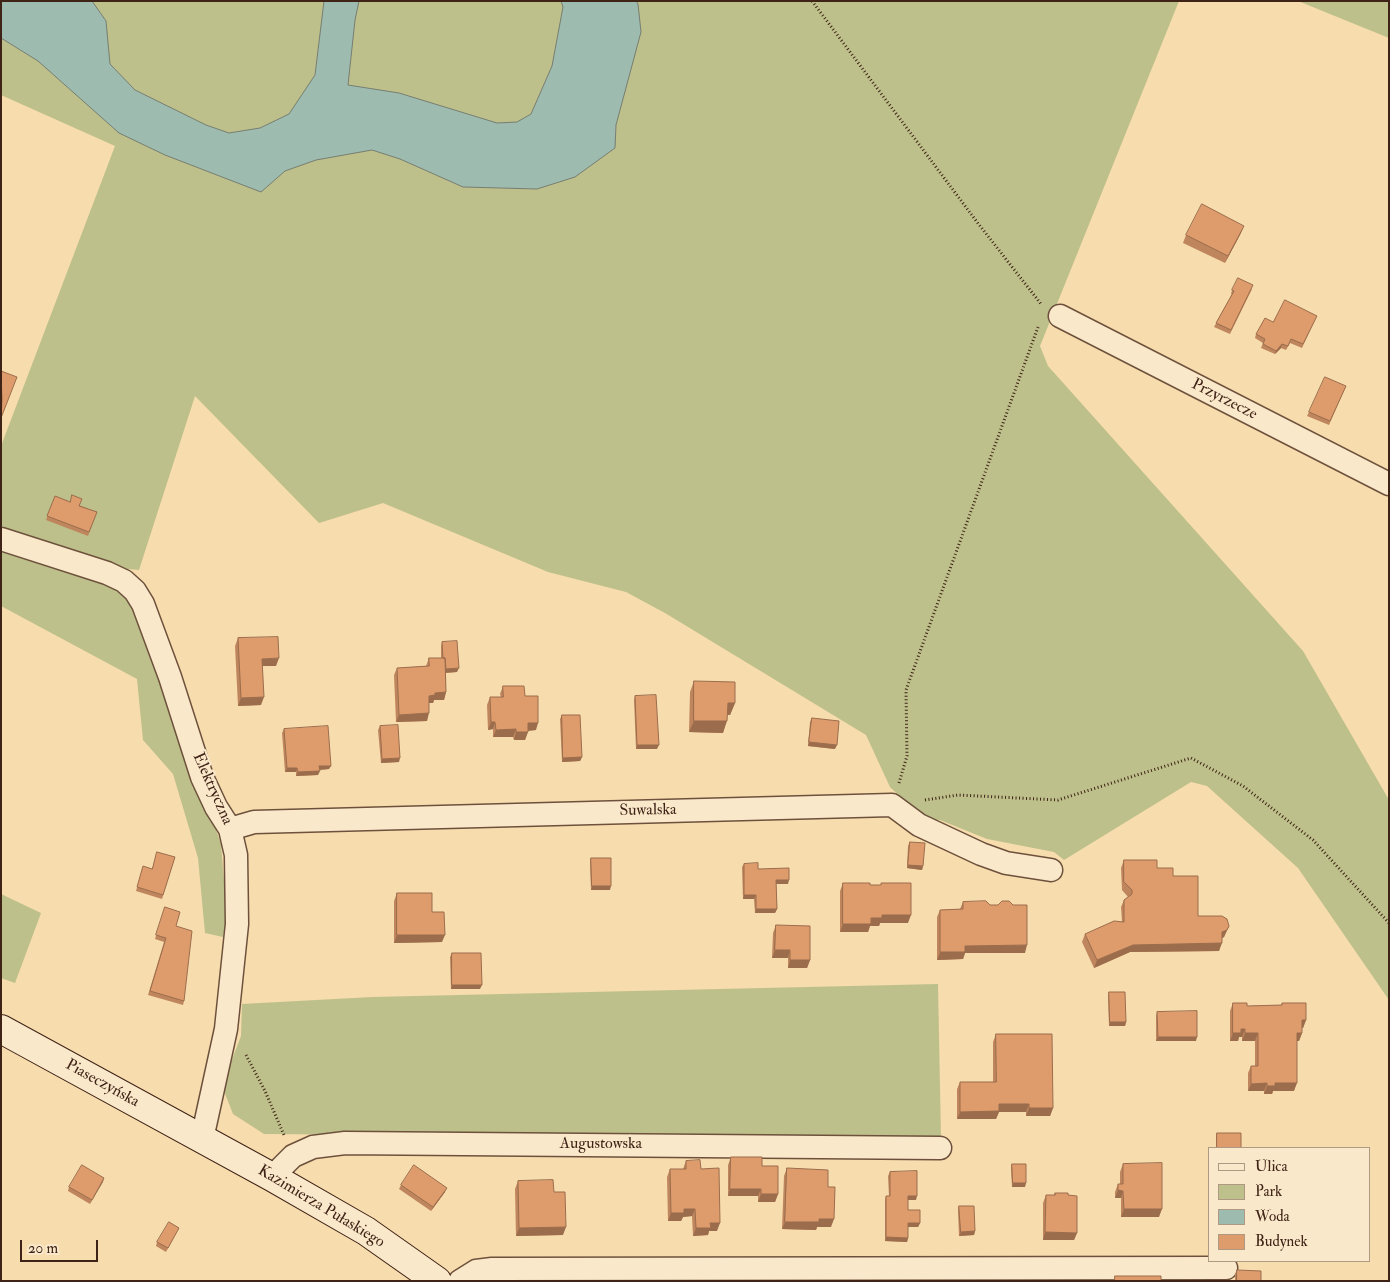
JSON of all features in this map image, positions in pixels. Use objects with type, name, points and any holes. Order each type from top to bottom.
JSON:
[{"type":"main road","name":"Piaseczyńska","points":[[1,1029],[202,1139]]},
{"type":"main road","name":"Kazimierza Pułaskiego","points":[[202,1139],[366,1231],[437,1281]]},
{"type":"street","name":"Przyrzecze","points":[[1052,312],[1389,484]]},
{"type":"street","name":"Elektryczna","points":[[1,539],[107,572],[124,581],[135,591],[143,604],[170,676],[202,777],[216,807],[230,829],[236,855],[236,924],[226,1029],[202,1139]]},
{"type":"street","name":"Suwalska","points":[[230,829],[254,822],[892,805]]},
{"type":"street","points":[[892,805],[919,825],[981,854],[1006,863],[1051,870]]},
{"type":"street","name":"Augustowska","points":[[272,1177],[293,1156],[313,1147],[345,1144],[940,1148]]},
{"type":"street","points":[[460,1281],[476,1271],[492,1269],[1226,1268]]},
{"type":"path","points":[[812,1],[977,222],[1052,312],[906,690],[907,756],[892,805],[958,795],[1058,800],[1191,758],[1243,786],[1313,840],[1389,923]]},
{"type":"path","points":[[226,1029],[250,1060],[293,1156]]},
{"type":"green space","points":[[1,1],[1179,1],[1040,346],[1048,366],[1303,651],[1389,800],[1389,1000],[1298,868],[1207,786],[1191,782],[1064,860],[1054,852],[987,839],[940,820],[924,819],[890,787],[866,735],[665,613],[626,592],[548,572],[383,503],[319,523],[195,396],[139,570],[106,567],[1,527],[1,446],[115,146],[1,95]]},
{"type":"green space","points":[[1298,1],[1389,1],[1389,38]]},
{"type":"green space","points":[[1,546],[117,586],[137,605],[221,844],[227,918],[223,937],[205,933],[198,858],[173,774],[143,740],[137,679],[1,606]]},
{"type":"green space","points":[[1,894],[41,913],[15,983],[1,978]]},
{"type":"green space","points":[[938,984],[941,1139],[264,1134],[233,1114],[222,1086],[241,1036],[242,1004],[372,997]]},
{"type":"water","points":[[1,1],[92,1],[106,21],[110,64],[135,90],[206,125],[229,133],[260,128],[289,114],[315,75],[324,1],[359,1],[348,85],[399,93],[497,123],[517,122],[531,114],[552,66],[563,7],[561,1],[636,1],[641,32],[616,125],[615,148],[575,177],[537,189],[463,187],[400,159],[372,150],[316,160],[285,171],[261,192],[165,155],[119,133],[38,61],[1,38]]},
{"type":"building","points":[[1202,204],[1244,226],[1228,256],[1186,235]]},
{"type":"building","points":[[1238,278],[1253,285],[1231,330],[1216,323],[1234,291],[1232,290]]},
{"type":"building","points":[[1285,300],[1317,316],[1303,344],[1291,339],[1288,346],[1282,344],[1276,351],[1263,344],[1265,339],[1256,334],[1265,318],[1273,322]]},
{"type":"building","points":[[1,371],[17,377],[1,418],[2,399]]},
{"type":"building","points":[[1325,377],[1346,386],[1330,421],[1309,412]]},
{"type":"building","points":[[72,495],[82,499],[79,506],[97,512],[89,532],[47,516],[55,496],[70,502]]},
{"type":"building","points":[[278,637],[279,658],[262,659],[264,697],[241,698],[238,638]]},
{"type":"building","points":[[457,641],[459,668],[446,669],[442,642]]},
{"type":"building","points":[[429,658],[445,658],[446,692],[435,693],[435,695],[429,696],[429,713],[399,715],[397,668],[429,666]]},
{"type":"building","points":[[694,681],[735,682],[735,703],[728,703],[727,721],[694,721]]},
{"type":"building","points":[[503,686],[524,686],[525,696],[538,696],[538,723],[528,723],[528,732],[516,732],[516,729],[496,730],[495,722],[491,722],[490,697],[503,697]]},
{"type":"building","points":[[656,695],[659,745],[637,745],[635,696]]},
{"type":"building","points":[[562,715],[580,715],[582,757],[563,758]]},
{"type":"building","points":[[812,718],[839,721],[837,745],[809,742]]},
{"type":"building","points":[[398,725],[400,758],[382,759],[380,726]]},
{"type":"building","points":[[328,726],[331,766],[319,766],[320,771],[298,772],[297,768],[287,768],[284,729]]},
{"type":"building","points":[[910,842],[925,843],[923,866],[908,865]]},
{"type":"building","points":[[157,852],[175,857],[163,895],[137,887],[143,866],[152,869]]},
{"type":"building","points":[[591,858],[611,858],[611,886],[592,886]]},
{"type":"building","points":[[1124,860],[1157,860],[1157,868],[1173,868],[1173,876],[1198,876],[1198,916],[1222,916],[1227,919],[1229,926],[1227,930],[1222,932],[1222,943],[1133,945],[1097,960],[1085,934],[1114,921],[1124,922],[1124,900],[1132,894],[1132,890],[1124,882]]},
{"type":"building","points":[[758,863],[758,869],[789,868],[789,880],[776,880],[777,909],[756,909],[756,895],[744,895],[744,864]]},
{"type":"building","points":[[843,883],[881,885],[881,883],[911,883],[911,915],[882,915],[882,918],[871,918],[871,924],[843,924]]},
{"type":"building","points":[[397,893],[432,893],[432,912],[444,912],[445,935],[397,935]]},
{"type":"building","points":[[986,901],[990,905],[998,905],[1002,901],[1009,901],[1013,905],[1027,905],[1027,945],[965,946],[965,952],[940,952],[940,910],[963,909],[963,902]]},
{"type":"building","points":[[165,907],[180,912],[176,926],[192,931],[184,1001],[150,991],[166,938],[156,935]]},
{"type":"building","points":[[776,925],[810,926],[810,960],[790,960],[790,950],[775,950]]},
{"type":"building","points":[[452,953],[481,953],[482,985],[452,985]]},
{"type":"building","points":[[1109,992],[1125,992],[1126,1022],[1110,1022]]},
{"type":"building","points":[[1233,1003],[1247,1003],[1247,1006],[1306,1003],[1306,1020],[1302,1020],[1302,1033],[1297,1033],[1297,1083],[1275,1083],[1275,1086],[1267,1086],[1267,1083],[1251,1084],[1251,1066],[1258,1066],[1258,1033],[1245,1033],[1245,1029],[1241,1029],[1241,1033],[1233,1033]]},
{"type":"building","points":[[1197,1011],[1197,1037],[1158,1037],[1157,1012]]},
{"type":"building","points":[[996,1034],[1052,1034],[1053,1108],[1029,1108],[1029,1104],[999,1104],[999,1111],[960,1112],[960,1082],[996,1082]]},
{"type":"building","points":[[1217,1133],[1241,1133],[1241,1147],[1217,1147]]},
{"type":"building","points":[[731,1157],[762,1157],[762,1166],[778,1166],[778,1194],[761,1194],[761,1189],[730,1189]]},
{"type":"building","points":[[700,1160],[701,1169],[719,1168],[720,1223],[710,1223],[711,1228],[696,1228],[695,1209],[684,1209],[684,1213],[671,1213],[670,1169],[686,1169],[686,1161]]},
{"type":"building","points":[[1162,1163],[1162,1209],[1124,1209],[1123,1191],[1118,1190],[1118,1184],[1123,1184],[1123,1164]]},
{"type":"building","points":[[1012,1164],[1026,1164],[1026,1183],[1013,1183]]},
{"type":"building","points":[[82,1165],[104,1178],[92,1200],[69,1187]]},
{"type":"building","points":[[414,1165],[447,1188],[433,1207],[401,1185]]},
{"type":"building","points":[[787,1168],[828,1170],[828,1187],[835,1187],[834,1219],[819,1219],[819,1222],[785,1222]]},
{"type":"building","points":[[917,1171],[917,1196],[908,1196],[908,1210],[920,1210],[920,1223],[908,1223],[908,1238],[886,1237],[886,1196],[890,1196],[890,1172]]},
{"type":"building","points":[[553,1180],[554,1192],[565,1192],[566,1227],[519,1228],[518,1181]]},
{"type":"building","points":[[1055,1193],[1068,1193],[1068,1195],[1077,1196],[1077,1233],[1045,1232],[1046,1195],[1055,1195]]},
{"type":"building","points":[[959,1206],[974,1206],[975,1231],[961,1232]]},
{"type":"building","points":[[169,1222],[179,1228],[168,1248],[157,1242]]},
{"type":"building","points":[[1237,1270],[1261,1271],[1261,1281],[1237,1281]]},
{"type":"building","points":[[1115,1276],[1161,1276],[1161,1281],[1115,1281]]}]
